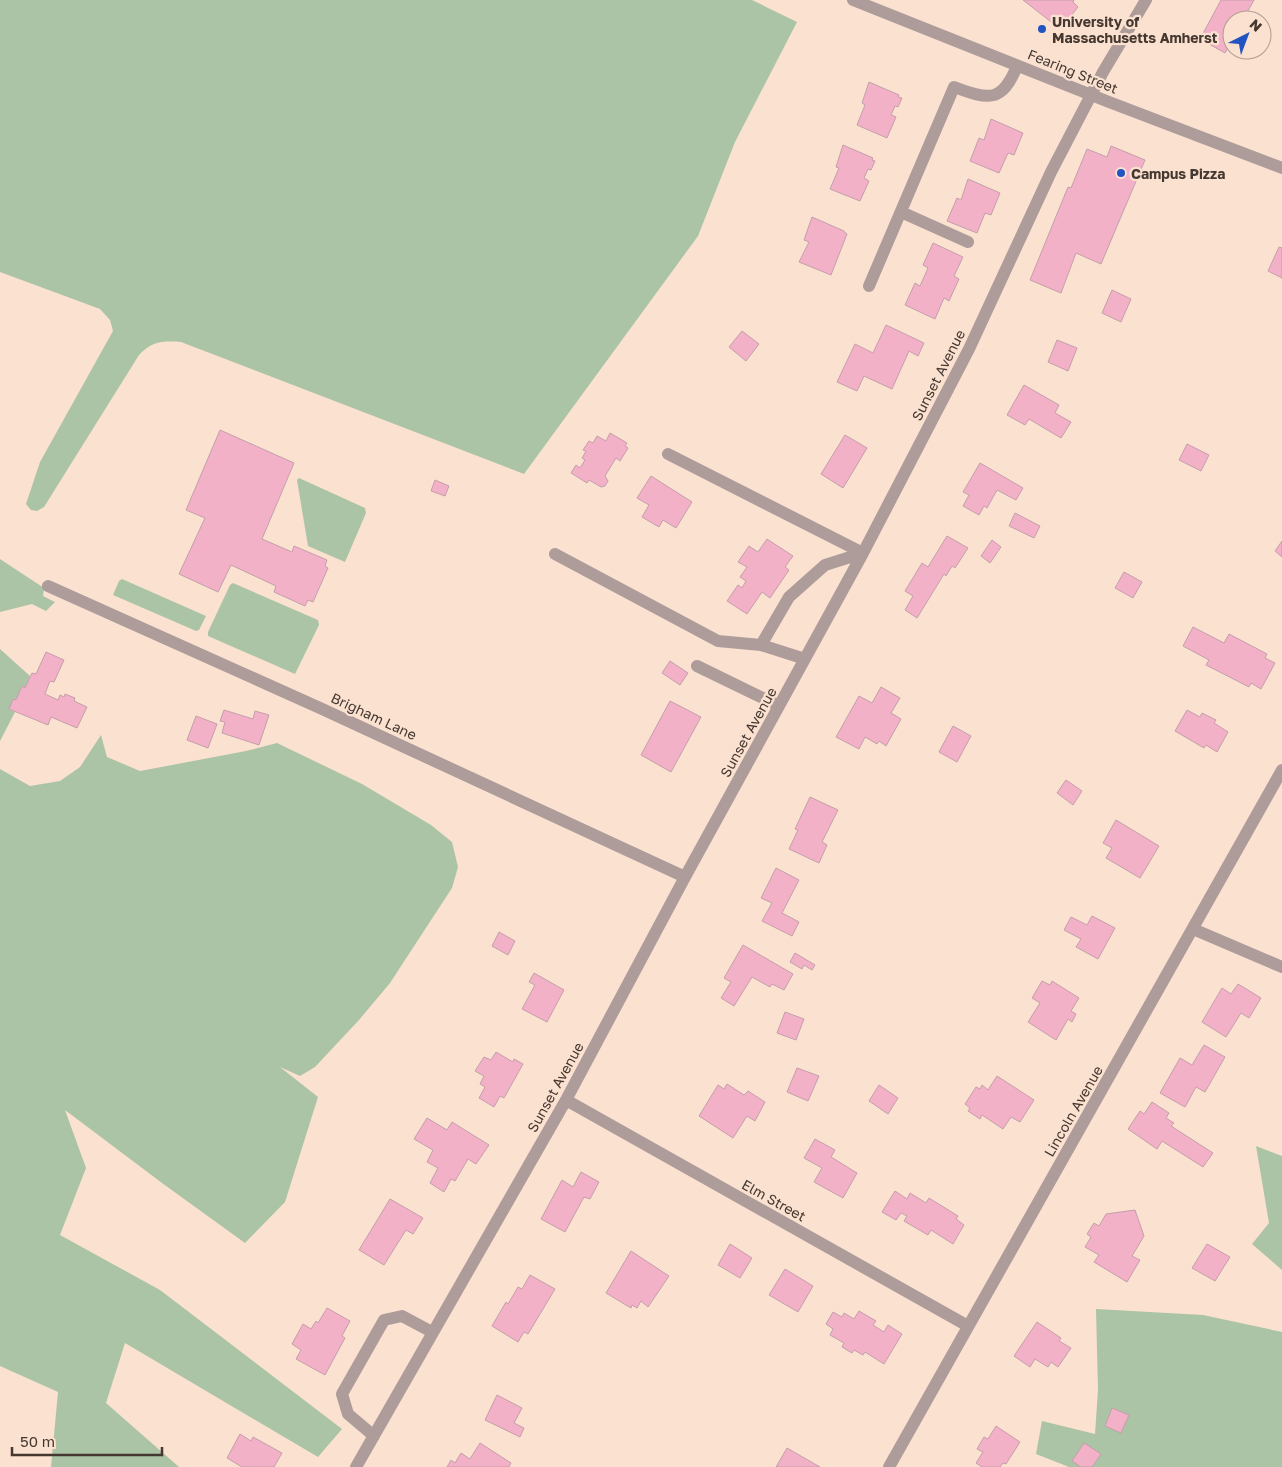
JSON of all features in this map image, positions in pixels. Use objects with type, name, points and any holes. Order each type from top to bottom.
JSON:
[{"type":"street","name":"Fearing Street","points":[[853,0],[1017,66],[1282,168]]},
{"type":"street","name":"Sunset Avenue","points":[[356,1467],[566,1100],[685,877],[863,553],[969,349],[1051,172],[1103,72],[1146,0]]},
{"type":"street","points":[[869,286],[954,87],[981,96],[992,96],[1002,92],[1010,82],[1017,66]]},
{"type":"street","points":[[901,212],[968,242]]},
{"type":"street","points":[[668,454],[863,553]]},
{"type":"street","points":[[761,645],[789,597],[825,565],[863,553]]},
{"type":"street","points":[[555,554],[718,640],[761,645],[805,659]]},
{"type":"street","name":"Brigham Lane","points":[[48,586],[320,708],[685,877]]},
{"type":"street","points":[[697,666],[779,706]]},
{"type":"street","name":"Lincoln Avenue","points":[[889,1467],[1194,930],[1282,770]]},
{"type":"street","points":[[1194,930],[1282,967]]},
{"type":"street","name":"Elm Street","points":[[566,1100],[968,1326]]},
{"type":"street","points":[[374,1436],[348,1414],[342,1394],[384,1320],[402,1316],[432,1332]]},
{"type":"green space","points":[[0,0],[752,0],[797,22],[735,142],[698,236],[524,474],[181,342],[163,342],[153,344],[139,355],[44,507],[37,511],[31,510],[26,504],[40,462],[113,331],[110,320],[100,309],[0,272]]},
{"type":"green space","points":[[299,478],[365,508],[366,513],[345,562],[308,546],[297,480]]},
{"type":"green space","points":[[0,559],[44,588],[43,596],[55,602],[46,611],[32,604],[0,612]]},
{"type":"green space","points":[[122,579],[206,616],[199,630],[196,631],[113,595],[119,581]]},
{"type":"green space","points":[[233,583],[318,620],[319,625],[295,674],[208,636],[208,632],[230,585]]},
{"type":"green space","points":[[0,649],[30,676],[25,688],[22,686],[16,700],[9,709],[15,712],[0,741]]},
{"type":"green space","points":[[101,735],[107,757],[140,771],[246,751],[277,743],[362,784],[431,825],[452,842],[458,867],[452,888],[390,983],[359,1020],[315,1067],[300,1076],[280,1067],[318,1097],[285,1202],[245,1243],[65,1110],[86,1168],[60,1235],[160,1290],[342,1429],[318,1457],[125,1343],[106,1403],[179,1467],[51,1467],[58,1392],[0,1366],[0,769],[30,786],[60,781],[80,767]]},
{"type":"green space","points":[[1256,1146],[1282,1156],[1282,1270],[1252,1244],[1269,1223]]},
{"type":"green space","points":[[1096,1309],[1203,1315],[1282,1332],[1282,1467],[1069,1467],[1036,1454],[1042,1421],[1095,1434],[1098,1390]]},
{"type":"building","points":[[1023,0],[1074,0],[1073,2],[1078,7],[1067,21],[1062,17],[1055,25]]},
{"type":"building","points":[[1221,0],[1254,0],[1248,10],[1222,10],[1222,51],[1200,39]]},
{"type":"building","points":[[869,82],[902,98],[898,107],[895,106],[891,115],[896,117],[887,138],[857,125],[865,105],[862,103]]},
{"type":"building","points":[[991,119],[1023,133],[1014,155],[1008,153],[999,173],[970,161],[979,138],[984,140]]},
{"type":"building","points":[[843,145],[873,158],[872,160],[875,161],[871,170],[868,169],[864,178],[869,181],[860,201],[830,189],[839,168],[836,167]]},
{"type":"building","points":[[1111,146],[1145,160],[1101,264],[1076,253],[1061,293],[1030,280],[1068,187],[1071,188],[1087,149],[1107,157]]},
{"type":"building","points":[[968,179],[1000,193],[991,215],[985,213],[977,233],[947,221],[957,198],[961,200]]},
{"type":"building","points":[[812,217],[847,234],[831,275],[799,262],[809,242],[804,240]]},
{"type":"building","points":[[933,243],[963,257],[954,276],[959,279],[949,301],[944,298],[935,319],[905,305],[915,283],[920,286],[928,268],[923,265]]},
{"type":"building","points":[[1279,247],[1282,248],[1282,278],[1268,271]]},
{"type":"building","points":[[1112,290],[1131,299],[1121,322],[1102,313]]},
{"type":"building","points":[[886,325],[924,343],[918,356],[909,351],[892,389],[864,376],[857,391],[837,382],[855,344],[873,353]]},
{"type":"building","points":[[742,331],[759,344],[746,361],[729,347]]},
{"type":"building","points":[[1057,340],[1077,348],[1068,371],[1048,362]]},
{"type":"building","points":[[1024,385],[1059,405],[1055,413],[1071,422],[1061,438],[1029,419],[1025,425],[1007,415]]},
{"type":"building","points":[[220,430],[294,463],[262,539],[292,552],[294,546],[327,560],[325,566],[328,568],[313,602],[308,600],[305,606],[274,592],[276,586],[231,565],[218,592],[179,574],[205,518],[186,510]]},
{"type":"building","points":[[610,433],[627,443],[625,446],[628,448],[620,461],[616,458],[605,476],[608,481],[605,486],[601,487],[589,480],[587,483],[571,473],[576,465],[580,468],[585,460],[582,458],[586,451],[583,450],[589,441],[593,443],[597,436],[606,441]]},
{"type":"building","points":[[845,435],[867,448],[843,488],[821,474]]},
{"type":"building","points":[[1187,444],[1209,455],[1201,471],[1179,460]]},
{"type":"building","points":[[980,463],[1023,488],[1016,500],[997,490],[987,508],[984,506],[979,515],[963,506],[969,495],[963,492]]},
{"type":"building","points":[[651,476],[692,502],[676,528],[663,520],[659,527],[642,517],[649,505],[637,498]]},
{"type":"building","points":[[435,480],[449,486],[445,496],[431,491]]},
{"type":"building","points":[[1015,513],[1040,526],[1034,538],[1009,526]]},
{"type":"building","points":[[947,536],[968,548],[955,568],[952,566],[946,576],[944,574],[917,618],[905,610],[913,596],[905,591],[922,563],[928,567]]},
{"type":"building","points":[[767,539],[793,556],[785,567],[789,570],[770,598],[762,592],[747,614],[727,601],[738,585],[742,588],[746,581],[740,577],[747,567],[738,562],[749,546],[758,552]]},
{"type":"building","points":[[992,540],[1001,547],[990,563],[981,556]]},
{"type":"building","points":[[1282,541],[1282,557],[1275,551]]},
{"type":"building","points":[[1124,572],[1142,582],[1133,598],[1115,588]]},
{"type":"building","points":[[1193,627],[1224,643],[1229,634],[1267,654],[1265,658],[1275,663],[1261,689],[1251,683],[1249,687],[1206,665],[1209,660],[1183,646]]},
{"type":"building","points":[[46,652],[64,660],[54,682],[50,681],[45,694],[58,700],[60,695],[64,697],[65,694],[75,698],[74,701],[87,707],[77,728],[51,717],[48,725],[9,709],[13,699],[16,700],[22,686],[25,688],[32,673],[36,674]]},
{"type":"building","points":[[670,661],[688,673],[680,685],[662,673]]},
{"type":"building","points":[[881,687],[900,698],[891,713],[901,719],[886,746],[879,741],[877,744],[865,737],[859,749],[836,737],[859,696],[872,703]]},
{"type":"building","points":[[670,701],[701,717],[671,772],[641,755]]},
{"type":"building","points":[[224,710],[253,719],[255,711],[269,715],[259,745],[222,733],[225,722],[220,721]]},
{"type":"building","points":[[1187,710],[1200,717],[1202,713],[1216,720],[1214,723],[1228,732],[1217,752],[1206,745],[1204,748],[1175,731]]},
{"type":"building","points":[[196,716],[217,724],[208,748],[187,740]]},
{"type":"building","points":[[953,726],[971,736],[957,762],[939,752]]},
{"type":"building","points":[[1066,780],[1082,791],[1073,805],[1057,793]]},
{"type":"building","points":[[810,797],[838,810],[822,842],[827,845],[819,863],[789,849],[798,830],[795,829]]},
{"type":"building","points":[[1116,820],[1159,846],[1140,878],[1106,858],[1112,848],[1103,843]]},
{"type":"building","points":[[776,868],[799,880],[782,913],[799,922],[792,936],[762,921],[772,903],[761,898]]},
{"type":"building","points":[[1092,916],[1115,928],[1098,959],[1076,947],[1081,939],[1064,930],[1071,917],[1087,925]]},
{"type":"building","points":[[499,932],[515,941],[508,955],[492,946]]},
{"type":"building","points":[[743,945],[793,974],[784,990],[772,984],[770,987],[752,977],[734,1006],[721,998],[731,982],[724,978]]},
{"type":"building","points":[[795,953],[815,965],[812,970],[804,965],[802,969],[790,962]]},
{"type":"building","points":[[534,973],[564,990],[547,1022],[522,1009],[535,985],[529,982]]},
{"type":"building","points":[[1042,981],[1050,985],[1052,981],[1079,998],[1071,1011],[1076,1014],[1072,1022],[1068,1019],[1056,1040],[1028,1022],[1040,1003],[1032,998]]},
{"type":"building","points":[[1238,984],[1261,998],[1249,1018],[1241,1013],[1226,1037],[1202,1022],[1222,988],[1231,994]]},
{"type":"building","points":[[785,1012],[804,1019],[796,1040],[777,1033]]},
{"type":"building","points":[[1204,1045],[1225,1057],[1205,1092],[1196,1087],[1185,1107],[1160,1093],[1180,1058],[1192,1065]]},
{"type":"building","points":[[496,1052],[513,1062],[514,1059],[523,1064],[504,1098],[500,1096],[494,1107],[479,1098],[485,1087],[480,1084],[484,1076],[475,1071],[484,1057],[491,1060]]},
{"type":"building","points":[[797,1068],[819,1076],[808,1101],[787,1092]]},
{"type":"building","points":[[997,1076],[1034,1100],[1020,1122],[1011,1117],[1003,1129],[982,1115],[980,1119],[968,1111],[970,1108],[965,1104],[976,1087],[980,1089],[982,1085],[988,1090]]},
{"type":"building","points":[[727,1084],[744,1095],[748,1091],[765,1102],[755,1121],[747,1116],[733,1138],[699,1116],[718,1085],[724,1089]]},
{"type":"building","points":[[879,1085],[898,1098],[888,1114],[869,1101]]},
{"type":"building","points":[[1152,1102],[1169,1113],[1166,1118],[1174,1123],[1171,1126],[1213,1153],[1203,1167],[1162,1141],[1157,1149],[1128,1129],[1140,1111],[1144,1114]]},
{"type":"building","points":[[427,1118],[447,1130],[452,1122],[489,1145],[476,1164],[468,1159],[455,1181],[451,1179],[444,1192],[430,1183],[438,1168],[427,1162],[433,1150],[414,1139]]},
{"type":"building","points":[[815,1139],[835,1150],[831,1157],[857,1173],[843,1198],[814,1182],[822,1168],[804,1158]]},
{"type":"building","points":[[581,1172],[599,1182],[590,1199],[584,1197],[565,1232],[541,1219],[562,1180],[573,1187]]},
{"type":"building","points":[[895,1191],[907,1199],[910,1193],[926,1203],[929,1198],[958,1216],[956,1219],[964,1225],[953,1244],[931,1230],[928,1235],[904,1221],[907,1216],[901,1213],[896,1220],[882,1212]]},
{"type":"building","points":[[390,1199],[423,1218],[413,1234],[406,1230],[384,1265],[359,1250]]},
{"type":"building","points":[[1135,1210],[1144,1236],[1132,1256],[1140,1260],[1127,1282],[1094,1262],[1099,1255],[1085,1247],[1091,1237],[1087,1234],[1094,1223],[1099,1226],[1106,1214]]},
{"type":"building","points":[[730,1244],[752,1258],[740,1278],[718,1265]]},
{"type":"building","points":[[1207,1244],[1230,1257],[1215,1281],[1192,1268]]},
{"type":"building","points":[[631,1251],[669,1276],[648,1307],[641,1301],[637,1308],[632,1305],[631,1308],[606,1293]]},
{"type":"building","points":[[785,1269],[813,1286],[798,1312],[769,1295]]},
{"type":"building","points":[[530,1275],[555,1289],[528,1334],[524,1332],[518,1342],[492,1326],[506,1302],[508,1304],[518,1287],[522,1289]]},
{"type":"building","points":[[327,1308],[350,1321],[342,1336],[345,1338],[325,1375],[296,1359],[301,1350],[292,1344],[303,1324],[311,1329],[316,1321],[318,1323]]},
{"type":"building","points":[[859,1311],[876,1321],[873,1325],[884,1332],[888,1325],[902,1334],[884,1364],[865,1352],[863,1355],[854,1350],[852,1353],[842,1347],[844,1343],[830,1335],[833,1329],[826,1324],[833,1312],[842,1317],[844,1313],[854,1319]]},
{"type":"building","points":[[1037,1322],[1061,1338],[1059,1341],[1071,1348],[1058,1367],[1051,1362],[1048,1367],[1035,1359],[1030,1367],[1014,1356]]},
{"type":"building","points":[[497,1395],[522,1408],[514,1423],[524,1428],[520,1437],[485,1420]]},
{"type":"building","points":[[1112,1408],[1129,1415],[1121,1433],[1105,1426]]},
{"type":"building","points":[[996,1426],[1020,1442],[1006,1464],[1003,1463],[1000,1467],[982,1467],[976,1463],[983,1452],[977,1449],[984,1437],[988,1439]]},
{"type":"building","points":[[240,1434],[251,1441],[253,1437],[282,1453],[274,1467],[242,1467],[227,1458]]},
{"type":"building","points":[[480,1443],[511,1463],[509,1467],[447,1467],[451,1460],[455,1463],[461,1453],[470,1459]]},
{"type":"building","points":[[1084,1443],[1101,1454],[1092,1467],[1081,1467],[1072,1461]]},
{"type":"building","points":[[787,1448],[820,1467],[776,1467]]},
{"type":"place","name":"University of Massachusetts Amherst","points":[[1042,29]]},
{"type":"place","name":"Campus Pizza","points":[[1121,173]]}]
